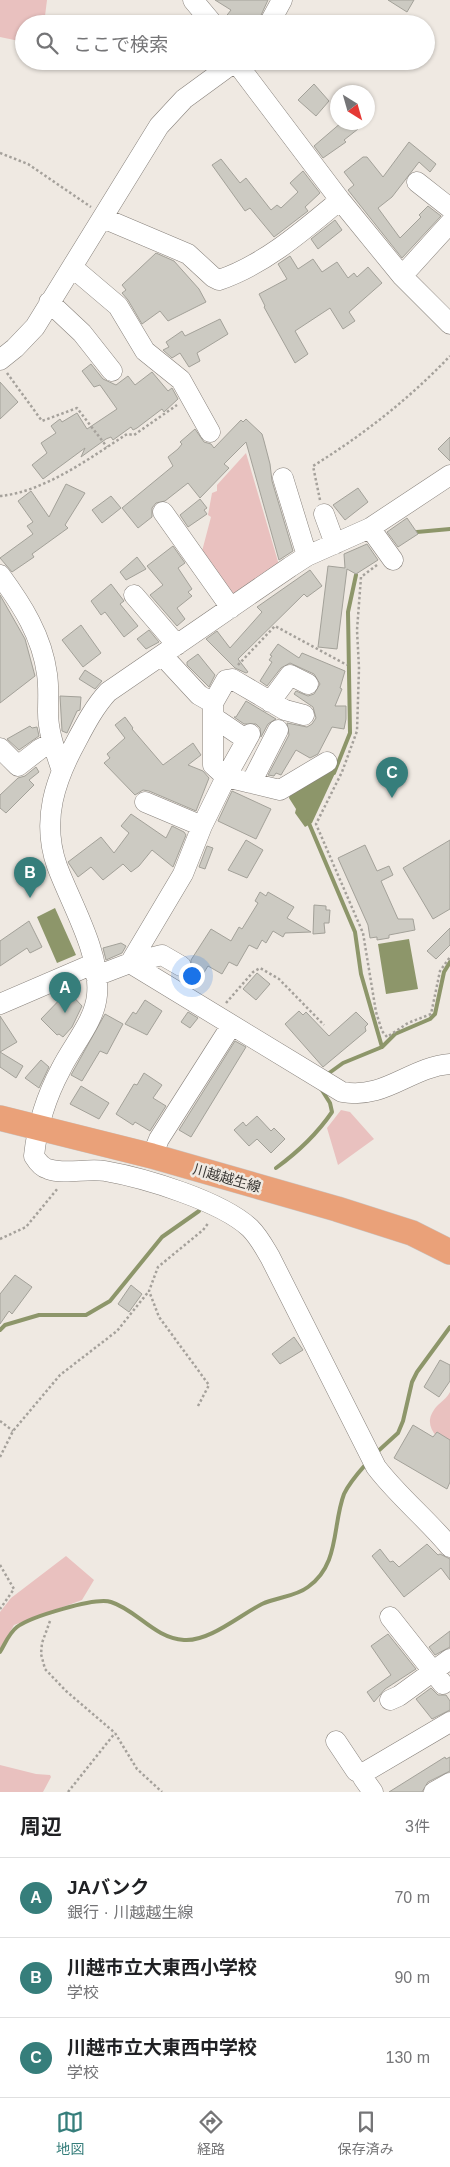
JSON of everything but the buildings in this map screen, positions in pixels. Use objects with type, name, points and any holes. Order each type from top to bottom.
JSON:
[{"type":"main road","name":"川越越生線","points":[[0,1118],[40,1126],[152,1156],[375,1220],[412,1233],[450,1252]]},
{"type":"street","points":[[193,0],[206,15]]},
{"type":"street","points":[[274,15],[282,0]]},
{"type":"street","points":[[3,366],[27,337],[159,126],[184,98],[223,70]]},
{"type":"street","points":[[242,70],[340,200],[402,276],[450,324]]},
{"type":"street","points":[[417,182],[450,208]]},
{"type":"street","points":[[103,217],[188,254],[213,278],[219,280],[241,273],[302,231],[340,200]]},
{"type":"street","points":[[402,276],[450,223]]},
{"type":"street","points":[[72,267],[118,306],[145,351],[181,380],[210,432]]},
{"type":"street","points":[[49,302],[82,333],[112,371]]},
{"type":"street","points":[[450,475],[370,528],[307,556],[108,692],[100,701],[61,768],[52,800],[53,850],[57,866],[81,922],[95,970],[97,997],[94,1008],[52,1086],[40,1126],[34,1156],[47,1169],[104,1171],[191,1196],[238,1219],[258,1236],[317,1348],[371,1459],[388,1483],[430,1523],[450,1547]]},
{"type":"street","points":[[283,478],[307,556]]},
{"type":"street","points":[[163,512],[231,608]]},
{"type":"street","points":[[324,514],[335,544]]},
{"type":"street","points":[[370,528],[391,558]]},
{"type":"street","points":[[0,575],[24,609],[42,646],[48,675],[48,714],[52,743],[61,768]]},
{"type":"street","points":[[130,963],[183,874],[202,826],[246,735],[213,710],[194,690],[134,595]]},
{"type":"street","points":[[270,702],[290,675],[308,684]]},
{"type":"street","points":[[304,715],[285,710],[230,678],[226,680],[213,710],[213,765],[226,777],[280,790],[327,762]]},
{"type":"street","points":[[251,783],[278,730]]},
{"type":"street","points":[[0,748],[18,766],[40,749],[52,743]]},
{"type":"street","points":[[145,802],[202,826]]},
{"type":"street","points":[[0,1004],[95,970],[162,955],[181,966]]},
{"type":"street","points":[[130,963],[224,1021],[261,1041],[332,1087],[350,1094],[376,1092],[389,1088],[416,1074],[450,1064]]},
{"type":"street","points":[[152,1156],[159,1139],[224,1021]]},
{"type":"street","points":[[390,1617],[438,1677]]},
{"type":"street","points":[[390,1700],[438,1677],[450,1659]]},
{"type":"street","points":[[336,1741],[356,1772],[368,1783],[450,1722]]},
{"type":"street","points":[[434,1792],[450,1783]]},
{"type":"path","points":[[0,153],[28,164],[43,173],[103,217]]},
{"type":"path","points":[[324,514],[312,466],[389,413],[428,379],[450,356]]},
{"type":"path","points":[[3,366],[42,421],[77,408],[107,447]]},
{"type":"path","points":[[0,496],[14,495],[43,485],[127,434],[134,435],[191,395]]},
{"type":"path","points":[[391,558],[361,577],[357,630],[359,668],[357,731],[342,772],[316,824],[363,933],[376,1012],[382,1031],[387,1037],[408,1022],[431,1014],[440,971],[450,958]]},
{"type":"path","points":[[230,678],[231,672],[275,626],[347,665]]},
{"type":"path","points":[[224,1021],[248,976],[260,968],[278,979],[324,1025]]},
{"type":"path","points":[[0,1239],[26,1226],[70,1170]]},
{"type":"path","points":[[0,1457],[13,1431],[60,1375],[117,1331],[149,1291],[158,1267],[203,1230],[209,1222],[213,1206]]},
{"type":"path","points":[[149,1291],[160,1317],[209,1385],[198,1406]]},
{"type":"path","points":[[0,1421],[13,1431]]},
{"type":"path","points":[[0,1565],[14,1589],[0,1608]]},
{"type":"path","points":[[50,1620],[42,1643],[41,1654],[45,1669],[66,1691],[115,1733],[137,1769],[162,1792]]},
{"type":"path","points":[[68,1792],[115,1733]]},
{"type":"shaded area","points":[[0,0],[47,0],[45,15],[15,15],[15,40],[0,37]]},
{"type":"shaded area","points":[[246,453],[279,565],[234,596],[201,555],[211,517],[208,515],[212,493],[217,491],[217,485]]},
{"type":"shaded area","points":[[333,768],[337,769],[312,823],[305,827],[295,813],[296,809],[289,798],[290,794]]},
{"type":"shaded area","points":[[55,908],[76,955],[57,963],[37,917]]},
{"type":"shaded area","points":[[409,939],[418,989],[386,994],[378,944]]},
{"type":"shaded area","points":[[341,1110],[350,1112],[374,1139],[338,1165],[327,1128]]},
{"type":"shaded area","points":[[450,1392],[450,1448],[435,1435],[430,1419],[437,1406]]},
{"type":"shaded area","points":[[66,1556],[94,1580],[82,1600],[14,1625],[0,1649],[0,1612],[11,1598]]},
{"type":"shaded area","points":[[0,1765],[36,1774],[50,1775],[51,1777],[43,1792],[0,1792]]},
{"type":"waterway","points":[[417,532],[450,529]]},
{"type":"waterway","points":[[334,773],[350,733],[348,612],[356,575]]},
{"type":"waterway","points":[[308,821],[355,932],[361,974],[382,1047],[343,1063],[325,1076]]},
{"type":"waterway","points":[[382,1047],[395,1034],[430,1019],[435,1014],[444,972],[450,962]]},
{"type":"waterway","points":[[276,1168],[307,1142],[332,1112],[330,1103],[320,1087]]},
{"type":"waterway","points":[[0,1330],[5,1325],[39,1315],[86,1315],[110,1301],[162,1237],[199,1211]]},
{"type":"waterway","points":[[376,1453],[398,1433],[403,1421],[412,1382],[417,1372],[450,1327]]},
{"type":"waterway","points":[[0,1652],[9,1635],[14,1629],[24,1623],[63,1609],[91,1602],[111,1602],[129,1611],[164,1634],[184,1640],[204,1637],[262,1604],[303,1590],[318,1578],[325,1567],[334,1544],[340,1506],[344,1494],[366,1464]]},
{"type":"place","name":"川越市立大東西中学校","points":[[392,798]]},
{"type":"place","name":"川越市立大東西小学校","points":[[30,898]]},
{"type":"place","name":"JAバンク","points":[[65,1013]]}]
